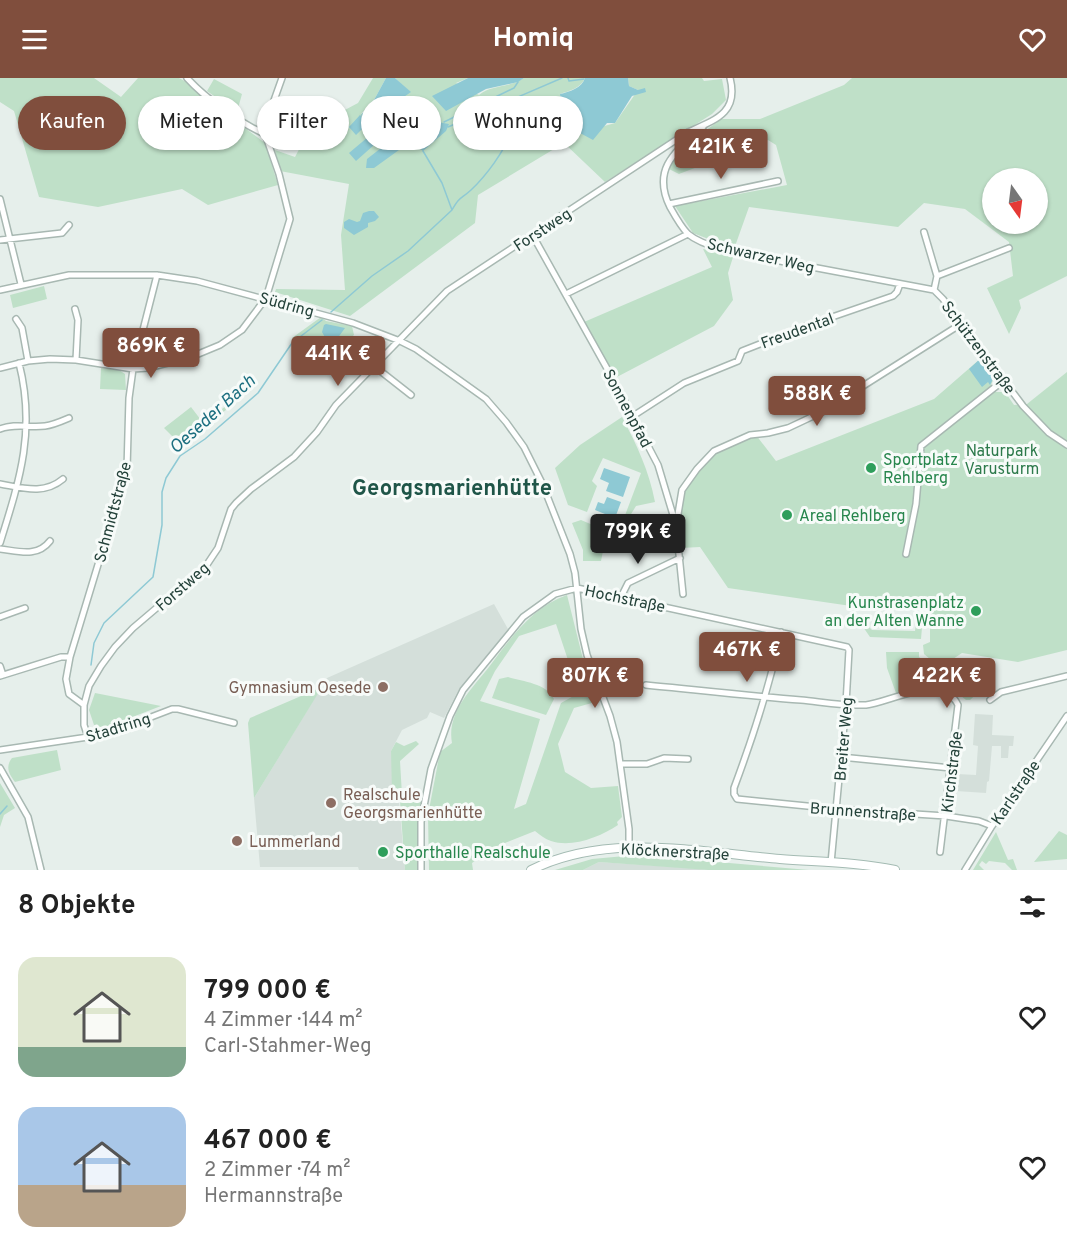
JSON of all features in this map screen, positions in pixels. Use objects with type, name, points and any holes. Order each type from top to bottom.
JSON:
[{"type":"main road","name":"Klöcknerstraße","points":[[531,870],[551,861],[584,852],[629,847],[895,870]]},
{"type":"street","points":[[187,78],[202,92],[257,129]]},
{"type":"street","points":[[276,96],[282,78]]},
{"type":"street","name":"Forstweg","points":[[88,737],[84,725],[84,705],[89,686],[115,647],[133,628],[206,566],[218,548],[231,509],[236,503],[294,457],[317,432],[336,405],[447,291],[688,132],[725,112],[733,96],[730,78]]},
{"type":"street","name":"Schwarzer Weg","points":[[708,123],[674,153],[666,166],[663,177],[663,189],[669,204],[688,234],[705,243],[740,253],[934,290]]},
{"type":"street","points":[[0,368],[28,361],[76,360],[133,369],[148,368],[191,357],[220,345],[242,330],[266,298],[290,219],[271,150]]},
{"type":"street","points":[[669,204],[778,181]]},
{"type":"street","points":[[0,199],[21,284]]},
{"type":"street","points":[[0,240],[62,233],[69,225]]},
{"type":"street","name":"Schützenstraße","points":[[924,232],[937,276],[934,290],[1023,405],[1049,433],[1067,446]]},
{"type":"street","points":[[566,294],[688,234]]},
{"type":"street","name":"Sonnenpfad","points":[[533,236],[658,465],[676,525],[683,594]]},
{"type":"street","points":[[937,276],[1009,248]]},
{"type":"street","name":"Südring","points":[[0,290],[69,275],[157,275],[197,281],[353,322],[400,340],[486,399],[524,447],[542,483],[570,554],[587,654],[617,742],[629,829],[629,847]]},
{"type":"street","name":"Schmidtstraße","points":[[84,705],[69,694],[66,680],[70,657],[126,469],[129,398],[133,369],[157,275]]},
{"type":"street","name":"Freudental","points":[[633,416],[684,383],[738,361],[742,351],[893,296],[900,284]]},
{"type":"street","points":[[75,309],[78,320],[76,360]]},
{"type":"street","points":[[16,319],[22,328],[28,361]]},
{"type":"street","points":[[676,525],[682,490],[714,451],[750,435],[788,428],[822,412],[962,324]]},
{"type":"street","points":[[0,543],[24,460],[27,404],[19,363]]},
{"type":"street","points":[[374,366],[411,395]]},
{"type":"street","points":[[906,554],[916,504],[921,446],[1004,380]]},
{"type":"street","points":[[0,429],[12,424],[27,427],[47,426],[69,418]]},
{"type":"street","points":[[0,484],[32,490],[55,486],[63,479]]},
{"type":"street","points":[[0,549],[23,554],[45,547],[50,541]]},
{"type":"street","points":[[621,597],[628,583],[680,558]]},
{"type":"street","points":[[421,870],[421,822],[430,769],[450,716],[463,690],[523,617],[555,594],[577,588]]},
{"type":"street","name":"Hochstraße","points":[[577,588],[847,647],[849,650]]},
{"type":"street","points":[[0,617],[26,608]]},
{"type":"street","points":[[765,697],[781,632]]},
{"type":"street","name":"Breiter Weg","points":[[831,863],[849,650]]},
{"type":"street","points":[[0,666],[1,676],[61,657],[70,657]]},
{"type":"street","points":[[990,700],[1000,692],[1067,676]]},
{"type":"street","points":[[646,685],[846,704]]},
{"type":"street","name":"Kirchstraße","points":[[846,704],[866,705],[926,689],[946,692],[955,697],[958,705],[940,852]]},
{"type":"street","name":"Brunnenstraße","points":[[765,697],[734,788],[735,797],[740,800],[837,810],[946,816],[979,821],[992,826]]},
{"type":"street","name":"Stadtring","points":[[0,750],[88,737],[172,709],[234,723]]},
{"type":"street","name":"Karlstraße","points":[[964,870],[1067,716]]},
{"type":"street","points":[[841,757],[951,768]]},
{"type":"street","points":[[620,764],[647,764],[664,758],[688,759]]},
{"type":"street","points":[[0,768],[28,817],[41,870]]},
{"type":"shaded area","points":[[494,604],[508,629],[458,691],[444,718],[430,712],[427,718],[402,730],[391,751],[399,801],[405,870],[359,870],[358,867],[260,867],[254,798],[327,678]]},
{"type":"shaded area","points":[[975,714],[993,715],[992,735],[1014,736],[1013,746],[1009,746],[1008,758],[1001,758],[1001,746],[992,746],[986,793],[956,791],[957,774],[976,775],[978,746],[973,745]]},
{"type":"shaded area","points":[[599,862],[690,868],[708,870],[583,870]]},
{"type":"green space","points":[[0,78],[94,78],[120,96],[18,96],[18,125],[14,111],[0,102]]},
{"type":"green space","points":[[138,78],[179,78],[202,96],[138,96],[138,150],[245,150],[245,128],[257,137],[257,150],[267,150],[278,185],[208,205],[182,189],[98,207],[39,197],[25,150],[126,150],[126,96],[122,96]]},
{"type":"green space","points":[[373,78],[386,78],[376,96],[362,96]]},
{"type":"green space","points":[[395,78],[468,78],[456,83],[479,95],[524,78],[585,78],[578,87],[560,94],[560,96],[453,96],[453,150],[552,150],[478,195],[475,223],[350,316],[275,292],[276,289],[345,290],[341,235],[349,184],[280,171],[275,150],[295,157],[299,150],[349,150],[349,108],[358,103],[361,98],[361,150],[441,150],[441,96],[401,96],[410,92]]},
{"type":"green space","points":[[628,78],[702,78],[704,81],[722,79],[726,100],[712,114],[605,182],[571,150],[583,150],[583,132],[615,123],[638,90],[629,86]]},
{"type":"green space","points":[[852,78],[1067,78],[1067,276],[1019,300],[1021,308],[1009,334],[987,288],[1013,276],[1009,242],[998,234],[1048,234],[1048,168],[982,168],[982,222],[965,209],[924,203],[898,227],[749,207],[734,249],[693,233],[675,206],[787,185],[776,145],[768,140],[679,174],[667,168],[676,153],[721,119],[760,119],[844,85]]},
{"type":"green space","points":[[214,79],[242,94],[241,96],[214,96],[207,91]]},
{"type":"green space","points":[[703,249],[734,254],[728,273],[733,300],[714,326],[615,378],[584,322],[712,267]]},
{"type":"green space","points":[[44,286],[47,299],[13,308],[10,295]]},
{"type":"green space","points":[[321,317],[326,321],[352,326],[354,335],[312,371],[292,338]]},
{"type":"green space","name":"Naturpark Varusturm","points":[[980,359],[994,377],[991,385],[996,392],[1005,392],[1014,405],[1027,404],[1067,372],[1067,650],[1018,662],[962,653],[950,661],[930,659],[924,654],[923,645],[930,642],[930,597],[860,598],[858,607],[728,588],[700,547],[681,548],[676,525],[682,490],[714,451],[756,435],[776,461],[934,399]]},
{"type":"green space","points":[[101,368],[119,370],[125,374],[126,390],[100,389]]},
{"type":"green space","points":[[240,394],[242,397],[206,426],[204,424]]},
{"type":"green space","points":[[191,407],[204,424],[180,444],[164,428]]},
{"type":"green space","points":[[622,417],[642,458],[655,502],[636,506],[628,519],[624,518],[641,473],[603,458],[592,481],[597,486],[587,512],[568,505],[555,468],[580,445]]},
{"type":"green space","points":[[581,520],[607,531],[601,561],[583,561],[583,550],[572,523]]},
{"type":"green space","points":[[567,595],[588,679],[563,678],[569,663],[556,624],[519,636],[495,671],[480,701],[540,719],[514,809],[526,804],[561,703],[595,684],[599,701],[574,708],[558,744],[565,772],[591,788],[618,786],[622,817],[617,822],[618,825],[603,834],[568,843],[551,841],[535,831],[492,848],[472,863],[473,870],[429,870],[428,815],[440,752],[452,743],[453,720],[463,700],[525,623],[544,607]]},
{"type":"green space","points":[[917,616],[923,616],[921,639],[870,637],[861,624],[864,622],[872,630],[915,631]]},
{"type":"green space","points":[[886,652],[919,652],[919,657],[924,661],[922,686],[896,693],[887,668]]},
{"type":"green space","points":[[963,667],[963,672],[959,672],[958,677],[962,678],[962,682],[980,682],[981,672],[988,673],[985,686],[970,700],[966,700],[950,687],[951,677]]},
{"type":"green space","points":[[508,677],[540,686],[550,694],[554,699],[546,715],[492,698],[499,679]]},
{"type":"green space","points":[[322,687],[254,798],[248,723],[250,718]]},
{"type":"green space","points":[[95,693],[161,706],[104,728],[94,725],[89,710]]},
{"type":"green space","points":[[416,741],[419,744],[400,761],[402,795],[421,795],[419,870],[405,870],[400,801],[392,793],[391,751],[396,742],[404,746]]},
{"type":"green space","points":[[57,750],[61,770],[15,782],[11,776],[8,767],[12,758]]},
{"type":"green space","points":[[0,783],[15,808],[4,815],[0,827]]},
{"type":"green space","points":[[1059,831],[1067,835],[1067,859],[1034,862]]},
{"type":"green space","points":[[996,832],[1008,860],[1013,859],[1017,870],[1012,870],[1005,863],[989,861],[986,864],[982,861],[979,865],[984,870],[973,870]]},
{"type":"green space","points":[[636,855],[809,870],[708,870],[599,862],[583,870],[555,870],[592,859]]},
{"type":"water","points":[[386,78],[395,78],[411,92],[405,96],[376,96]]},
{"type":"water","points":[[468,78],[524,78],[518,82],[486,89],[473,96],[453,96],[453,107],[446,111],[441,106],[441,96],[432,96]]},
{"type":"water","points":[[585,78],[628,78],[629,86],[638,90],[645,88],[646,92],[632,96],[615,123],[607,123],[593,140],[583,135],[583,96],[560,96],[560,94],[578,87]]},
{"type":"water","points":[[360,115],[361,130],[356,135],[349,127]]},
{"type":"water","points":[[441,123],[449,124],[441,135]]},
{"type":"water","points":[[361,143],[361,150],[368,150],[356,161],[349,153]]},
{"type":"water","points":[[379,150],[399,150],[374,168],[366,168],[367,159]]},
{"type":"water","points":[[374,211],[379,217],[368,223],[368,227],[354,235],[344,228],[344,222],[349,219],[360,221],[363,213]]},
{"type":"water","points":[[324,325],[345,328],[337,339],[331,342],[327,341],[322,332]]},
{"type":"water","points":[[980,359],[994,377],[990,385],[988,382],[982,387],[969,369]]},
{"type":"water","points":[[604,468],[630,477],[623,497],[606,491],[609,483],[600,479]]},
{"type":"water","points":[[607,497],[621,502],[615,518],[595,510],[598,502],[604,504]]},
{"type":"waterway","points":[[448,127],[562,78]]},
{"type":"waterway","points":[[568,78],[569,81],[584,79]]},
{"type":"waterway","points":[[444,122],[514,88],[518,82]]},
{"type":"waterway","name":"Oeseder Bach","points":[[452,210],[459,200],[476,185],[502,150]]},
{"type":"waterway","name":"Oeseder Bach","points":[[331,312],[372,276],[408,251],[452,210],[442,183],[423,151]]},
{"type":"waterway","name":"Oeseder Bach","points":[[91,665],[94,643],[104,623],[153,577],[162,525],[162,492],[166,478],[180,456],[205,439],[258,393],[292,343],[322,320]]},
{"type":"waterway","name":"Oeseder Bach","points":[[0,814],[7,806]]},
{"type":"place","name":"Sportplatz Rehlberg","points":[[871,468]]},
{"type":"place","name":"Areal Rehlberg","points":[[787,515]]},
{"type":"place","name":"Kunstrasenplatz an der Alten Wanne","points":[[976,611]]},
{"type":"place","name":"Gymnasium Oesede","points":[[383,687]]},
{"type":"place","name":"Realschule Georgsmarienhütte","points":[[331,803]]},
{"type":"place","name":"Lummerland","points":[[237,841]]},
{"type":"place","name":"Sporthalle Realschule","points":[[383,852]]},
{"type":"district","name":"Georgsmarienhütte","points":[[452,487]]}]
